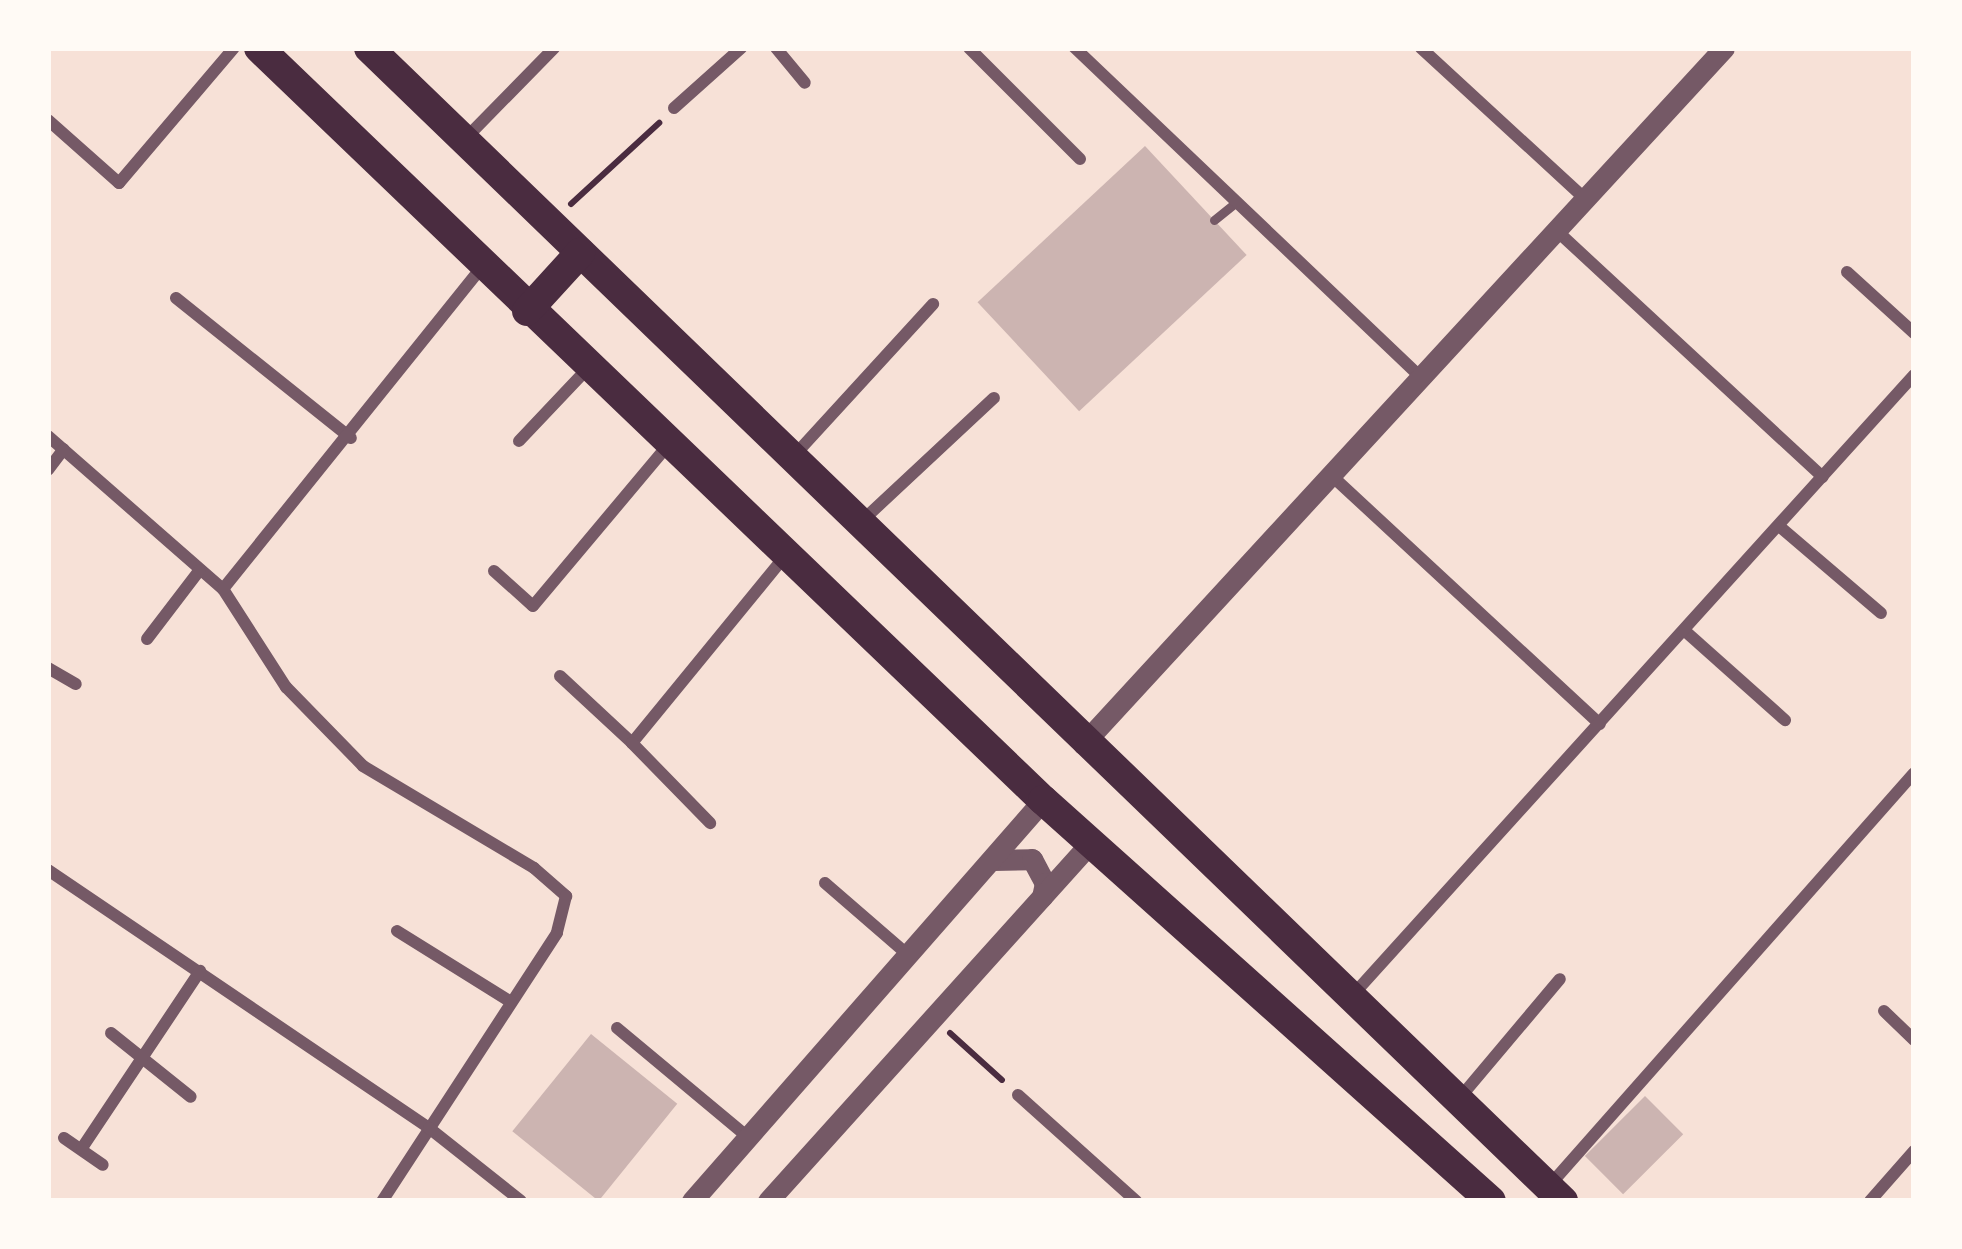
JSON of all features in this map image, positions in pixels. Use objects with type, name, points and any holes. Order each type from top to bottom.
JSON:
[{"type":"main road","points":[[259,48],[587,369],[1043,800],[1491,1201]]},
{"type":"main road","points":[[369,48],[1083,744],[1555,1194]]},
{"type":"main road","points":[[527,311],[580,253]]},
{"type":"street","points":[[48,120],[119,183],[234,48]]},
{"type":"street","points":[[464,140],[554,48]]},
{"type":"street","points":[[674,109],[741,48]]},
{"type":"street","points":[[776,48],[805,83]]},
{"type":"street","points":[[969,48],[1080,159]]},
{"type":"street","points":[[1075,48],[1421,378]]},
{"type":"street","points":[[1420,48],[1584,198]]},
{"type":"street","points":[[1083,744],[1724,48]]},
{"type":"street","points":[[1557,231],[1823,476]]},
{"type":"street","points":[[223,589],[351,438],[482,267]]},
{"type":"street","points":[[1847,272],[1914,333]]},
{"type":"street","points":[[176,298],[351,438]]},
{"type":"street","points":[[790,460],[933,304]]},
{"type":"street","points":[[519,441],[587,369]]},
{"type":"street","points":[[1350,998],[1914,375]]},
{"type":"street","points":[[857,525],[994,398]]},
{"type":"street","points":[[48,436],[223,589],[286,687],[363,766],[534,868],[566,896],[557,933],[382,1201]]},
{"type":"street","points":[[494,571],[532,606],[668,445]]},
{"type":"street","points":[[48,470],[64,449]]},
{"type":"street","points":[[1332,476],[1600,724]]},
{"type":"street","points":[[1779,526],[1881,613]]},
{"type":"street","points":[[632,743],[785,556]]},
{"type":"street","points":[[147,640],[199,571]]},
{"type":"street","points":[[1685,631],[1785,720]]},
{"type":"street","points":[[48,668],[76,684]]},
{"type":"street","points":[[560,676],[710,823]]},
{"type":"street","points":[[1555,1194],[1914,773]]},
{"type":"street","points":[[692,1201],[1043,800]]},
{"type":"street","points":[[768,1201],[1091,842]]},
{"type":"street","points":[[992,861],[1004,854],[1031,859],[1045,883],[1042,897]]},
{"type":"street","points":[[48,870],[428,1128],[520,1201]]},
{"type":"street","points":[[825,883],[908,955]]},
{"type":"street","points":[[397,931],[511,1002]]},
{"type":"street","points":[[82,1148],[200,971]]},
{"type":"street","points":[[1457,1101],[1560,979]]},
{"type":"street","points":[[1884,1011],[1914,1040]]},
{"type":"street","points":[[616,1028],[748,1137]]},
{"type":"street","points":[[111,1033],[190,1097]]},
{"type":"street","points":[[1018,1095],[1136,1201]]},
{"type":"street","points":[[64,1138],[103,1165]]},
{"type":"street","points":[[1870,1201],[1914,1151]]},
{"type":"lane","points":[[1214,220],[1236,202]]},
{"type":"path","points":[[550,224],[674,109]]},
{"type":"path","points":[[933,1018],[1018,1095]]},
{"type":"building","points":[[1145,146],[1247,255],[1079,411],[978,302]]},
{"type":"building","points":[[591,1034],[677,1104],[599,1201],[512,1131]]},
{"type":"building","points":[[1645,1096],[1683,1134],[1623,1194],[1585,1156]]}]
